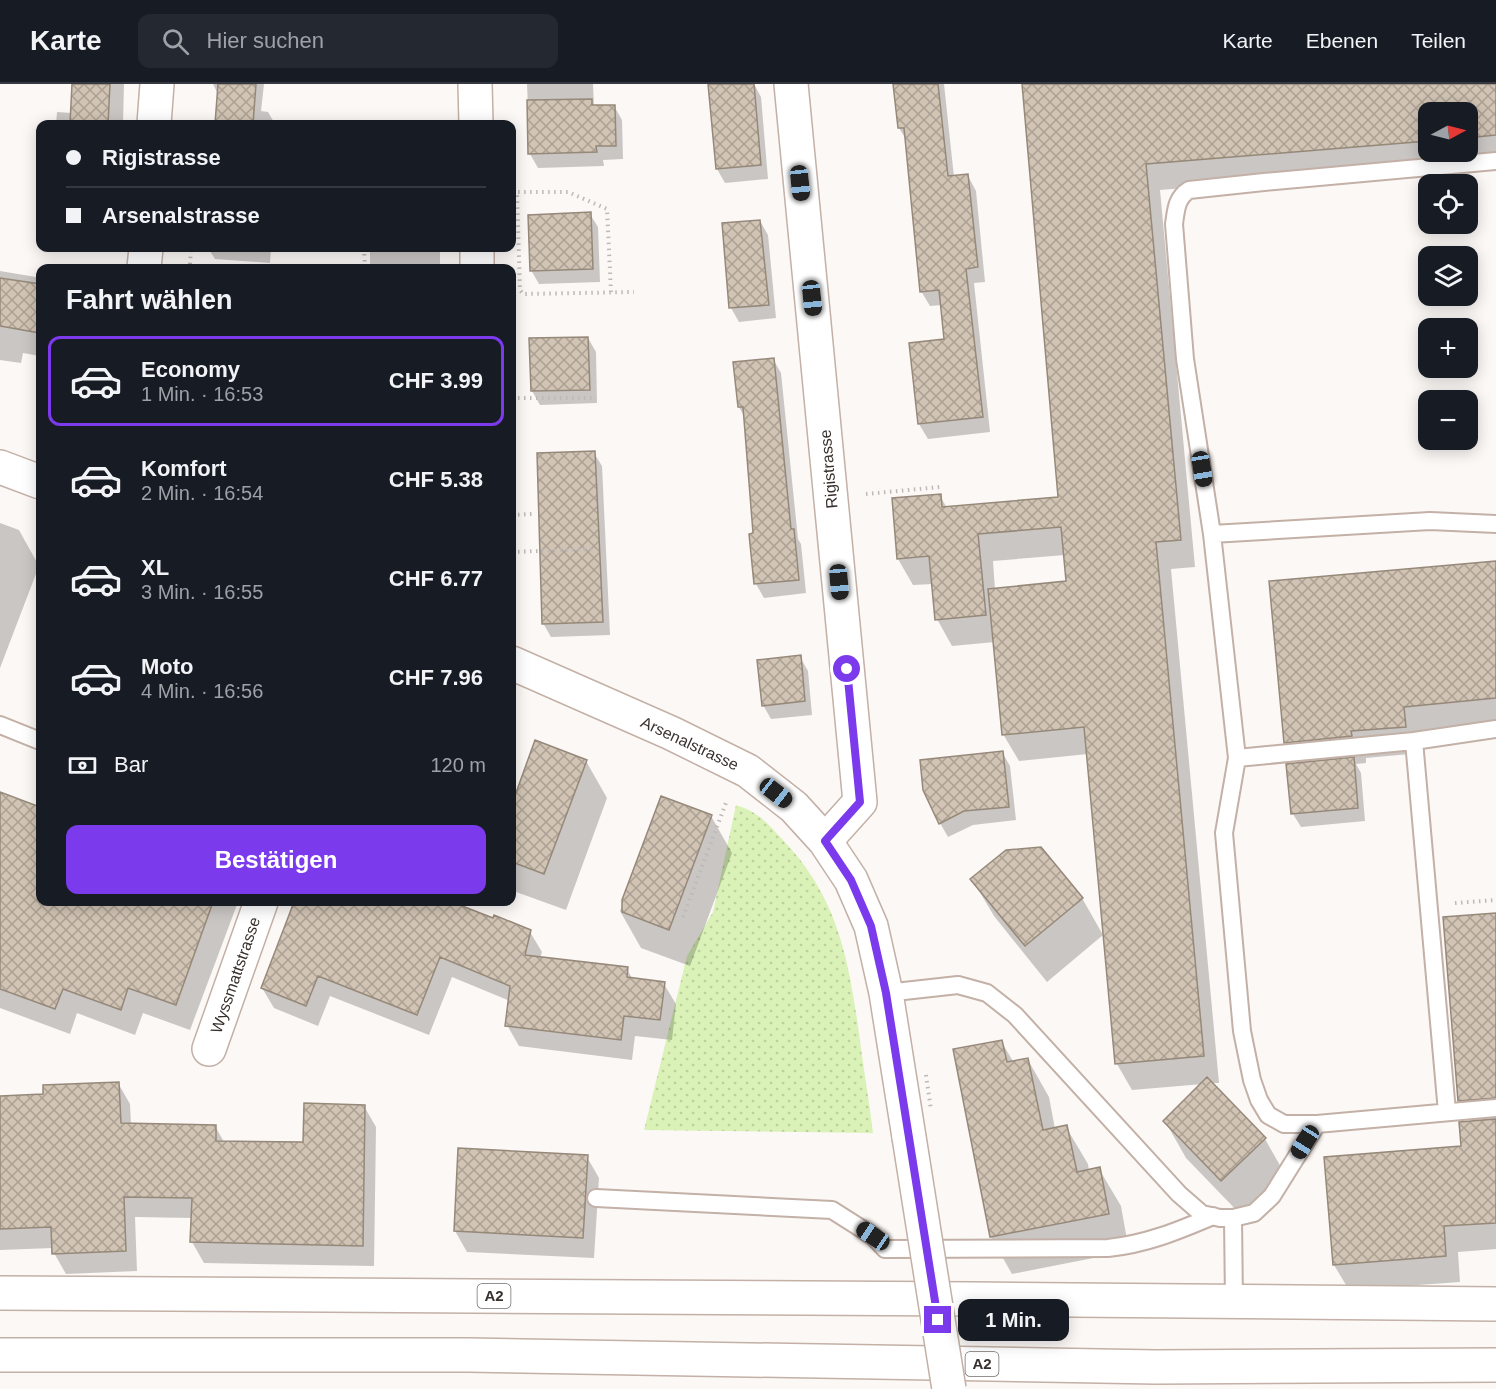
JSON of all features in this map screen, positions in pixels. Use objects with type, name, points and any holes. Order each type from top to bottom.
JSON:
[{"type":"main road","points":[[154,120],[157,84]]},
{"type":"main road","points":[[475,84],[476,120]]},
{"type":"main road","name":"Rigistrasse","points":[[791,84],[860,802],[825,841]]},
{"type":"main road","points":[[0,466],[36,480]]},
{"type":"main road","name":"Arsenalstrasse","points":[[516,665],[672,734],[742,768],[794,807],[825,841],[851,880],[871,926],[886,993],[949,1389]]},
{"type":"main road","name":"Wyssmattstrasse","points":[[209,1049],[260,906]]},
{"type":"main road","name":"A2","points":[[0,1293],[1496,1304]]},
{"type":"main road","name":"A2","points":[[0,1355],[469,1355],[1156,1367],[1496,1365]]},
{"type":"lane","points":[[1496,161],[1189,190],[1183,194],[1177,205],[1174,224],[1184,348],[1212,534],[1237,758],[1224,833],[1242,1031],[1252,1080],[1259,1100],[1268,1115],[1284,1124],[1317,1124],[1496,1108]]},
{"type":"lane","points":[[1212,534],[1430,521],[1496,524]]},
{"type":"lane","points":[[0,724],[36,739]]},
{"type":"lane","points":[[1237,758],[1414,741],[1496,729]]},
{"type":"lane","points":[[1414,741],[1447,1112]]},
{"type":"lane","points":[[886,993],[958,985],[987,993],[1015,1015],[1179,1194],[1202,1214],[1233,1218],[1254,1213],[1272,1196],[1317,1124]]},
{"type":"lane","points":[[596,1198],[832,1210],[873,1236],[885,1249],[1108,1248],[1135,1245],[1212,1216]]},
{"type":"lane","points":[[1233,1218],[1234,1302]]},
{"type":"path","points":[[611,292],[607,209],[568,192],[517,192],[520,290],[523,294],[634,292]]},
{"type":"path","points":[[190,264],[191,252]]},
{"type":"path","points":[[516,398],[592,398]]},
{"type":"path","points":[[831,498],[940,487]]},
{"type":"path","points":[[516,515],[532,514]]},
{"type":"path","points":[[516,552],[595,549]]},
{"type":"path","points":[[683,917],[732,787],[742,768]]},
{"type":"path","points":[[1429,905],[1496,900]]},
{"type":"green space","points":[[736,805],[757,815],[767,823],[802,862],[817,884],[838,930],[850,979],[873,1133],[644,1130],[687,956],[713,912]]},
{"type":"building","points":[[72,84],[110,84],[108,120],[70,120]]},
{"type":"building","points":[[218,84],[256,84],[253,120],[215,120]]},
{"type":"building","points":[[708,84],[754,84],[761,165],[716,169]]},
{"type":"building","points":[[893,84],[938,84],[948,176],[968,174],[978,267],[966,269],[983,417],[918,424],[909,343],[944,339],[939,290],[920,292],[904,128],[898,128]]},
{"type":"building","points":[[1022,84],[1496,84],[1496,135],[1478,137],[1478,102],[1418,102],[1418,142],[1146,164],[1181,540],[1156,542],[1204,1056],[1115,1064],[1084,727],[1002,735],[988,589],[1066,581],[1061,527],[978,534],[986,615],[935,620],[929,556],[897,559],[892,498],[941,494],[942,507],[1058,497]]},
{"type":"building","points":[[592,99],[592,105],[615,105],[616,146],[596,146],[597,152],[528,154],[527,100]]},
{"type":"building","points":[[591,212],[593,269],[530,271],[528,215]]},
{"type":"building","points":[[760,220],[769,305],[729,308],[722,223]]},
{"type":"building","points":[[0,278],[36,283],[36,332],[0,326]]},
{"type":"building","points":[[588,337],[590,390],[531,391],[529,338]]},
{"type":"building","points":[[774,358],[791,529],[794,529],[799,580],[754,584],[749,534],[753,533],[743,407],[738,407],[733,362]]},
{"type":"building","points":[[595,451],[603,622],[542,624],[537,453]]},
{"type":"building","points":[[1496,561],[1496,698],[1404,707],[1406,727],[1351,731],[1352,736],[1284,743],[1269,581]]},
{"type":"building","points":[[801,655],[805,701],[762,706],[757,660]]},
{"type":"building","points":[[535,740],[587,760],[544,874],[516,864],[516,793]]},
{"type":"building","points":[[1003,751],[1009,807],[964,811],[939,824],[923,790],[920,760]]},
{"type":"building","points":[[1354,757],[1358,808],[1291,814],[1286,764]]},
{"type":"building","points":[[0,792],[36,806],[36,906],[212,906],[176,1005],[128,988],[121,1010],[63,989],[55,1009],[0,989]]},
{"type":"building","points":[[661,796],[712,815],[669,930],[622,912],[622,900]]},
{"type":"building","points":[[1041,847],[1083,898],[1025,946],[970,879],[1006,850]]},
{"type":"building","points":[[292,906],[462,906],[493,918],[494,915],[531,930],[525,955],[628,967],[627,977],[665,982],[660,1020],[624,1016],[621,1040],[505,1026],[510,986],[440,957],[417,1015],[318,976],[306,1006],[261,988]]},
{"type":"building","points":[[1496,913],[1496,1098],[1458,1101],[1443,917]]},
{"type":"building","points":[[1002,1040],[1007,1062],[1028,1058],[1043,1130],[1067,1125],[1077,1172],[1100,1167],[1109,1214],[990,1237],[953,1049]]},
{"type":"building","points":[[1207,1077],[1266,1138],[1221,1181],[1163,1121]]},
{"type":"building","points":[[119,1082],[121,1123],[216,1125],[216,1141],[303,1142],[304,1103],[365,1105],[363,1246],[190,1242],[192,1198],[124,1197],[126,1251],[52,1254],[51,1227],[0,1229],[0,1096],[43,1094],[43,1085]]},
{"type":"building","points":[[1496,1119],[1496,1223],[1444,1226],[1446,1256],[1333,1265],[1324,1157],[1461,1146],[1459,1122]]},
{"type":"building","points":[[458,1148],[588,1155],[583,1238],[454,1231]]},
{"type":"route","points":[[847,669],[860,802],[825,841],[851,880],[871,926],[886,993],[938,1320]]}]
